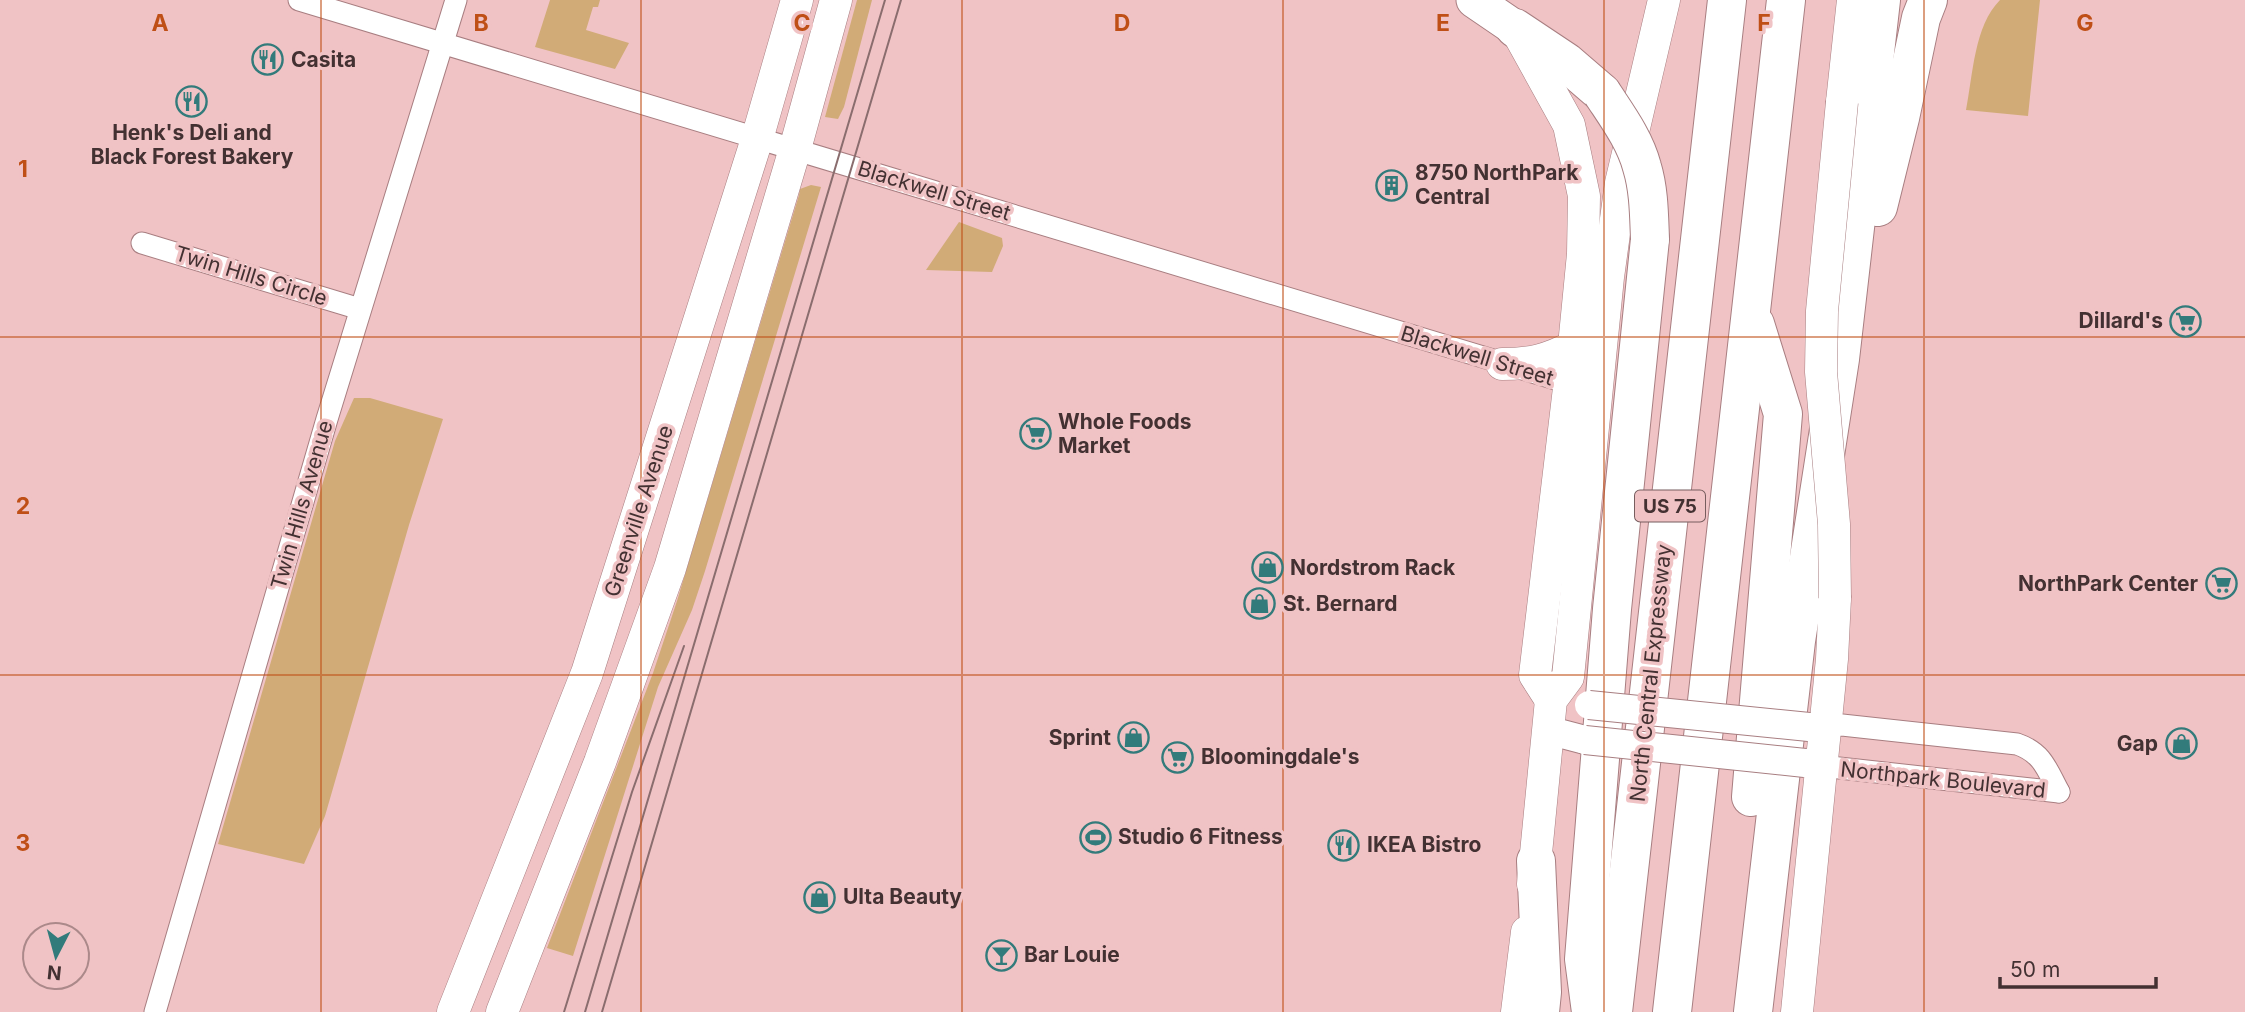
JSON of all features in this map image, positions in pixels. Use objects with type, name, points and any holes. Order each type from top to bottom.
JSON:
[{"type":"highway","name":"North Central Expressway","points":[[1613,1012],[1727,0]]},
{"type":"highway","name":"US 75","points":[[1672,1012],[1786,0]]},
{"type":"highway","points":[[1753,1012],[1796,641],[1840,359],[1881,0]]},
{"type":"highway","points":[[1840,359],[1900,118],[1921,18],[1928,0]]},
{"type":"highway","points":[[1515,28],[1566,62],[1602,93],[1638,155],[1649,202],[1650,239],[1612,609],[1584,959],[1591,1012]]},
{"type":"highway","points":[[1731,1012],[1765,653],[1783,414],[1751,312]]},
{"type":"highway","points":[[1536,861],[1542,992],[1540,1012]]},
{"type":"main road","name":"Greenville Avenue","points":[[453,1012],[587,673],[757,139],[797,0]]},
{"type":"main road","name":"Greenville Avenue","points":[[502,1012],[600,762],[670,568],[795,149],[836,0]]},
{"type":"main road","points":[[1474,0],[1515,28],[1569,125],[1584,197],[1583,254],[1574,346],[1535,675],[1549,715]]},
{"type":"main road","points":[[1517,1012],[1536,861],[1549,715],[1568,677],[1608,277],[1621,183],[1664,0]]},
{"type":"main road","points":[[1797,1012],[1813,764],[1835,598],[1834,524],[1821,372],[1822,311],[1853,0]]},
{"type":"main road","points":[[1502,364],[1527,364],[1552,358],[1574,346]]},
{"type":"main road","points":[[668,422],[681,464],[657,554],[670,568]]},
{"type":"main road","points":[[559,747],[600,762]]},
{"type":"street","name":"Blackwell Street","points":[[299,0],[1569,383]]},
{"type":"street","name":"Twin Hills Avenue","points":[[155,1012],[360,309],[456,0]]},
{"type":"street","name":"Twin Hills Circle","points":[[142,243],[360,309]]},
{"type":"street","name":"Northpark Boulevard","points":[[1589,705],[1817,726],[1842,725],[2017,744],[2033,750],[2040,757],[2059,792],[1585,740],[1549,715],[1589,705]]},
{"type":"shaded area","points":[[550,0],[600,0],[598,7],[593,7],[586,30],[629,43],[615,69],[535,47]]},
{"type":"shaded area","points":[[857,0],[872,0],[844,107],[838,119],[825,117]]},
{"type":"shaded area","points":[[2000,0],[2040,0],[2028,116],[1966,110],[1980,37],[1991,11]]},
{"type":"shaded area","points":[[811,185],[821,187],[705,571],[692,610],[658,687],[573,956],[547,948],[653,673],[800,189]]},
{"type":"shaded area","points":[[959,222],[1002,238],[1003,246],[992,272],[926,270]]},
{"type":"shaded area","points":[[354,398],[370,398],[443,419],[409,525],[325,816],[304,864],[218,844],[335,441]]},
{"type":"tram line","points":[[585,1012],[885,0]]},
{"type":"tram line","points":[[602,1012],[901,0]]},
{"type":"tram line","points":[[564,1012],[632,792],[684,646]]},
{"type":"place","name":"Casita","points":[[268,60]]},
{"type":"place","name":"Henk's Deli and Black Forest Bakery","points":[[192,101]]},
{"type":"place","name":"8750 NorthPark Central","points":[[1392,185]]},
{"type":"place","name":"Dillard's","points":[[2186,321]]},
{"type":"place","name":"Whole Foods Market","points":[[1035,434]]},
{"type":"place","name":"Nordstrom Rack","points":[[1267,568]]},
{"type":"place","name":"NorthPark Center","points":[[2221,584]]},
{"type":"place","name":"St. Bernard","points":[[1260,604]]},
{"type":"place","name":"Sprint","points":[[1134,738]]},
{"type":"place","name":"Gap","points":[[2181,744]]},
{"type":"place","name":"Bloomingdale's","points":[[1178,757]]},
{"type":"place","name":"Studio 6 Fitness","points":[[1095,837]]},
{"type":"place","name":"IKEA Bistro","points":[[1344,845]]},
{"type":"place","name":"Ulta Beauty","points":[[820,897]]},
{"type":"place","name":"Bar Louie","points":[[1001,955]]}]
